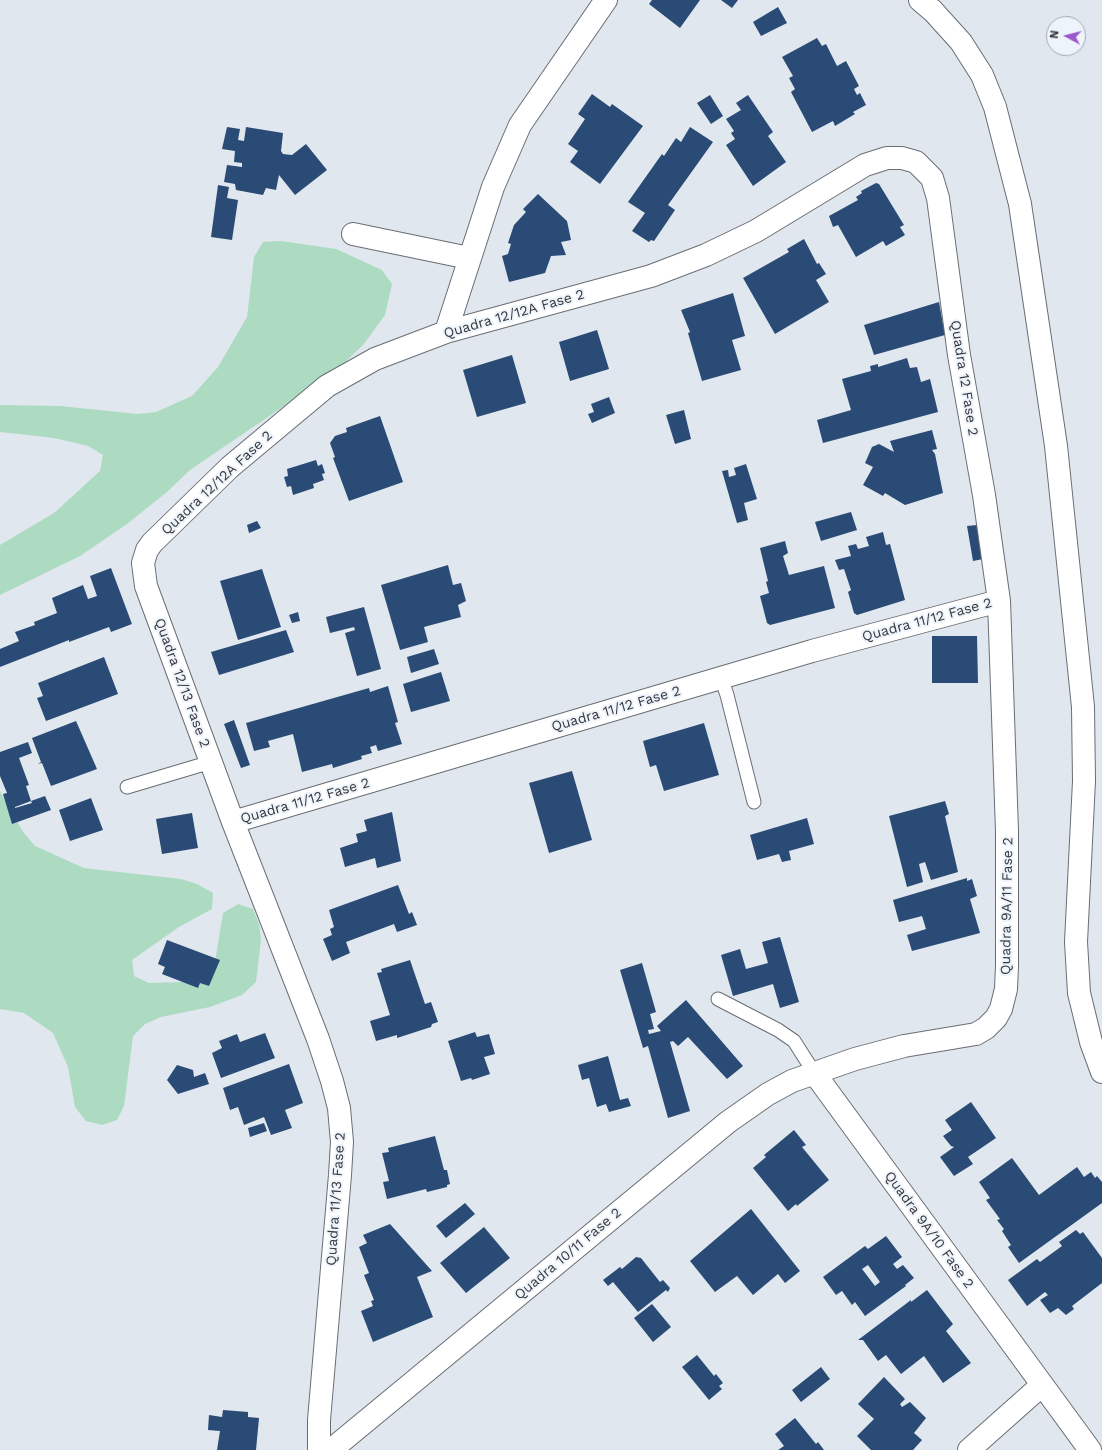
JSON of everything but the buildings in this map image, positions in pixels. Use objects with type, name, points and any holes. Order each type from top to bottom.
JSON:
[{"type":"street","points":[[446,332],[493,187],[520,126],[606,0]]},
{"type":"street","points":[[920,0],[933,11],[961,42],[982,75],[995,107],[1020,204],[1056,446],[1083,707],[1084,782],[1076,942],[1079,993],[1091,1042],[1102,1072]]},
{"type":"street","name":"Quadra 12/12A Fase 2","points":[[152,543],[230,467],[327,386],[375,359],[446,332],[650,276],[706,255],[756,231],[865,165],[887,158],[902,158],[916,162]]},
{"type":"street","name":"Quadra 12 Fase 2","points":[[916,162],[932,178],[938,198],[959,355],[984,495],[999,601]]},
{"type":"street","points":[[353,234],[469,258]]},
{"type":"street","name":"Quadra 12/13 Fase 2","points":[[152,543],[143,563],[146,586],[233,822]]},
{"type":"street","name":"Quadra 11/12 Fase 2","points":[[233,822],[721,678],[999,601]]},
{"type":"street","name":"Quadra 9A/11 Fase 2","points":[[815,1074],[855,1059],[904,1046],[976,1034],[986,1028],[996,1018],[1001,1009],[1006,989],[1007,966],[1008,831],[999,601]]},
{"type":"street","name":"Quadra 11/13 Fase 2","points":[[233,822],[318,1039],[339,1108],[342,1142],[320,1412],[319,1450]]},
{"type":"street","name":"Quadra 9A/10 Fase 2","points":[[815,1074],[1090,1450]]},
{"type":"street","name":"Quadra 10/11 Fase 2","points":[[331,1450],[728,1122],[774,1091],[792,1081],[815,1074]]},
{"type":"street","points":[[969,1450],[1042,1385]]},
{"type":"lane","points":[[721,678],[727,695],[754,802]]},
{"type":"lane","points":[[126,787],[211,762]]},
{"type":"lane","points":[[718,999],[778,1030],[794,1041],[815,1074]]},
{"type":"green space","points":[[281,241],[336,249],[382,270],[392,284],[385,315],[364,344],[337,370],[190,470],[167,492],[127,524],[80,556],[0,595],[0,545],[54,513],[100,471],[103,455],[88,446],[54,438],[0,432],[0,405],[60,406],[138,414],[156,412],[192,396],[218,367],[247,317],[254,257],[263,242]]},
{"type":"green space","points":[[0,791],[23,832],[35,846],[84,868],[181,879],[197,884],[213,893],[212,909],[179,927],[132,960],[134,976],[149,983],[182,982],[214,968],[223,913],[238,904],[253,909],[259,924],[261,940],[256,982],[242,995],[210,1007],[161,1017],[145,1024],[133,1036],[124,1106],[117,1120],[102,1125],[86,1121],[75,1107],[68,1067],[53,1033],[24,1013],[0,1009]]}]
